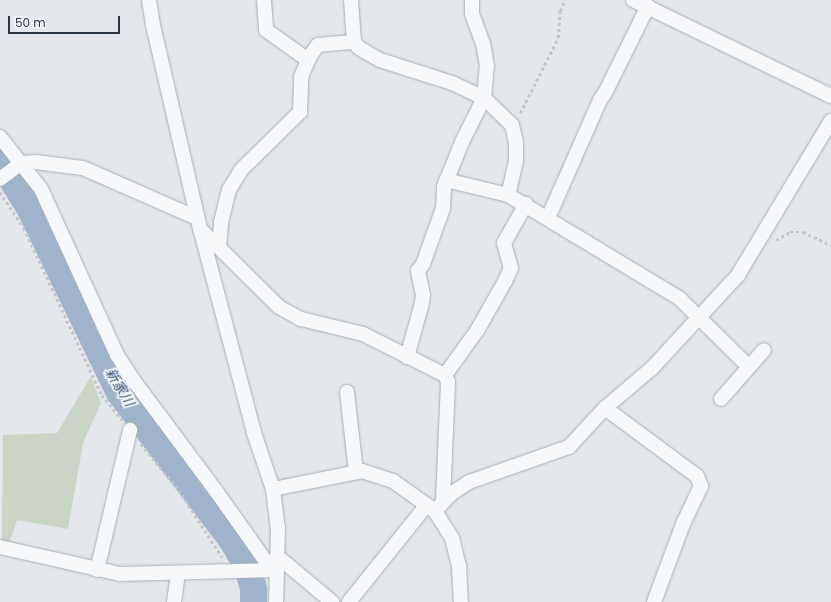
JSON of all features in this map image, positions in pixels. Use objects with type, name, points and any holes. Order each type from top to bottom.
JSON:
[{"type":"street","points":[[149,0],[152,25],[198,223],[254,433],[273,489],[278,528],[277,556],[271,570]]},
{"type":"street","points":[[264,0],[266,30],[308,60]]},
{"type":"street","points":[[351,0],[354,42],[359,48],[380,60],[452,83],[484,98],[512,125],[516,142],[516,161],[508,195]]},
{"type":"street","points":[[407,357],[422,303],[423,295],[418,271],[423,264],[444,208],[444,187],[446,180],[462,142],[484,98],[487,66],[483,44],[472,13],[472,0]]},
{"type":"street","points":[[633,0],[831,96]]},
{"type":"street","points":[[548,218],[600,100],[606,94],[648,6]]},
{"type":"street","points":[[219,247],[221,222],[229,190],[246,165],[300,112],[301,77],[308,60],[318,45],[354,42]]},
{"type":"street","points":[[349,602],[434,506],[469,482],[569,447],[605,408],[652,368],[738,275],[831,121]]},
{"type":"street","points":[[0,137],[41,189],[117,355],[134,381],[216,492],[271,570],[276,602]]},
{"type":"street","points":[[0,179],[21,163],[36,162],[83,168],[198,223],[219,247],[279,308],[301,319],[363,334],[445,375],[448,382],[434,506]]},
{"type":"street","points":[[446,180],[508,195],[526,204],[679,298],[700,317],[749,367]]},
{"type":"street","points":[[445,375],[478,329],[505,281],[511,268],[504,242],[526,204]]},
{"type":"street","points":[[721,399],[764,350]]},
{"type":"street","points":[[347,392],[356,472]]},
{"type":"street","points":[[605,408],[697,476],[701,486],[683,524],[654,602]]},
{"type":"street","points":[[96,570],[130,430]]},
{"type":"street","points":[[273,489],[362,471],[393,481],[434,506],[452,538],[460,566],[460,602]]},
{"type":"street","points":[[0,547],[96,570],[120,574],[271,570]]},
{"type":"street","points":[[277,556],[332,602]]},
{"type":"street","points":[[174,602],[178,573]]},
{"type":"path","points":[[513,128],[558,38],[560,11],[565,0]]},
{"type":"path","points":[[0,192],[24,228],[102,395],[179,490],[227,572]]},
{"type":"path","points":[[751,254],[790,232],[803,232],[831,245]]},
{"type":"green space","points":[[91,376],[101,403],[83,443],[68,529],[17,520],[9,544],[2,542],[3,435],[57,433]]},
{"type":"waterway","name":"新家川","points":[[0,161],[29,207],[119,392],[231,539],[247,566],[253,589],[253,602]]}]
